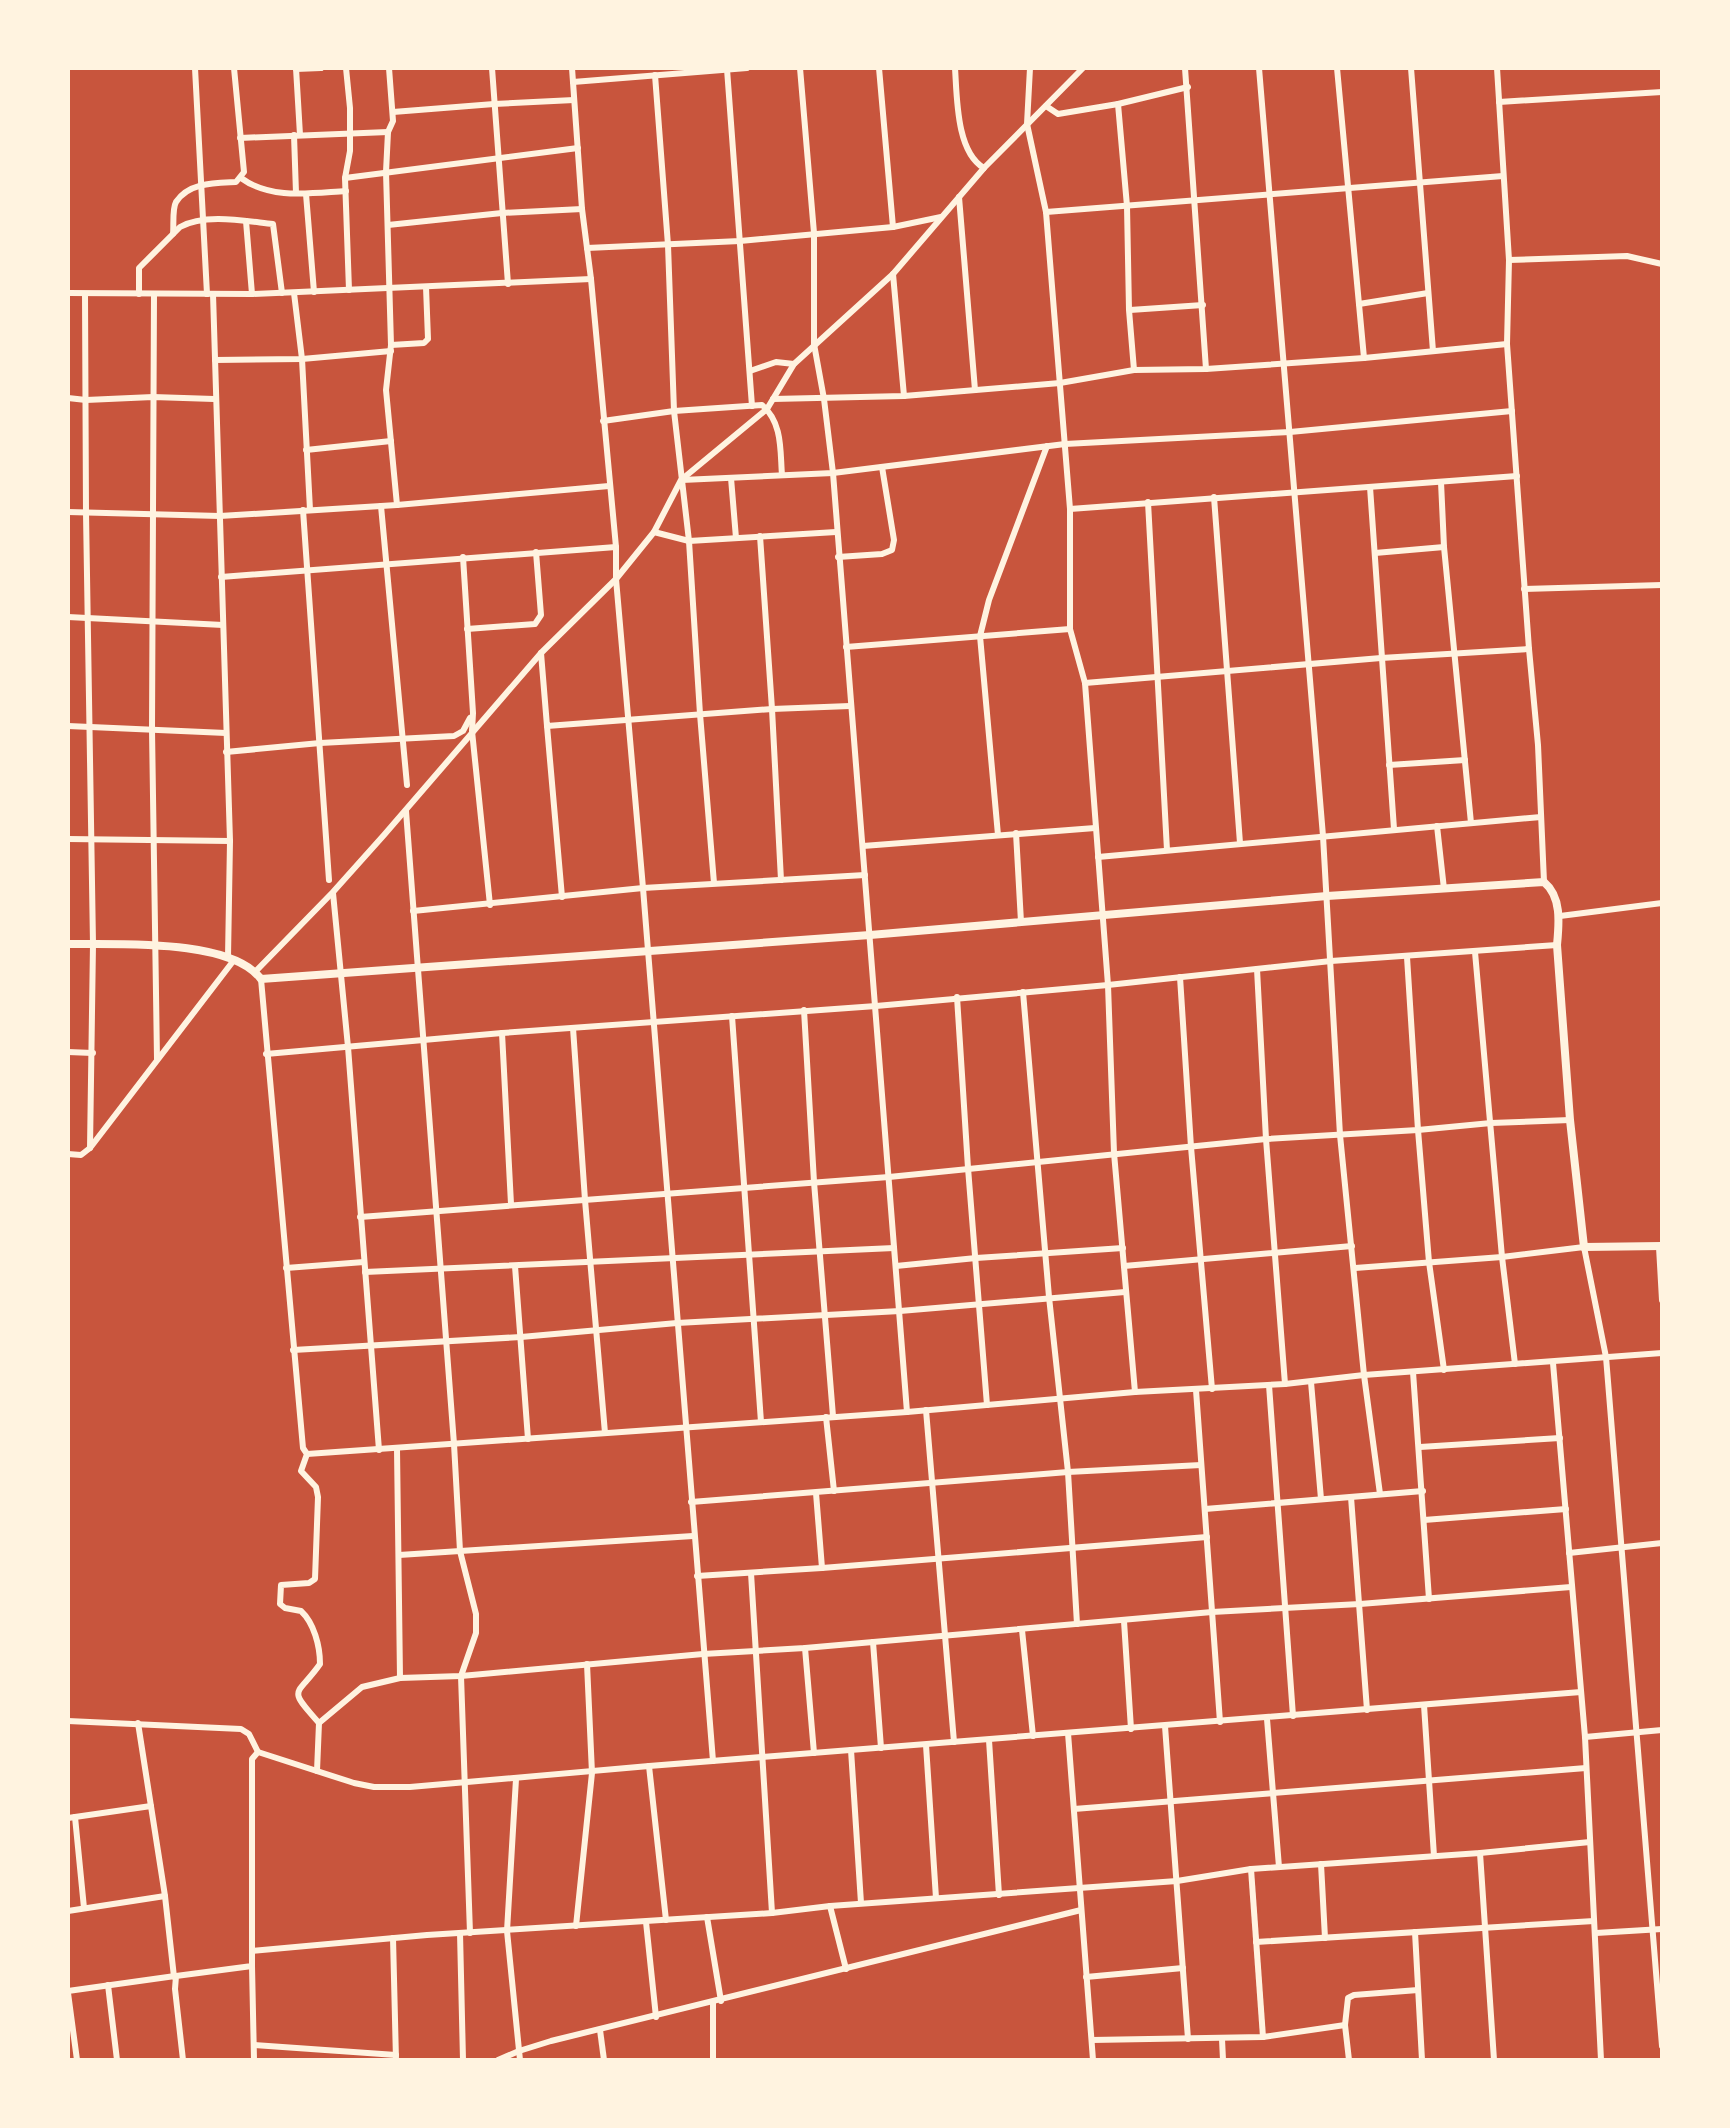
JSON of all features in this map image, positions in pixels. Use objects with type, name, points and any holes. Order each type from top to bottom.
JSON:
[{"type":"street","points":[[68,1154],[81,1155],[90,1148],[231,958],[215,360],[202,220],[195,68]]},
{"type":"street","points":[[174,234],[174,204],[200,184],[236,182],[244,172],[234,68]]},
{"type":"street","points":[[296,193],[296,68],[320,68]]},
{"type":"street","points":[[346,68],[350,108],[345,178],[349,290]]},
{"type":"street","points":[[389,68],[393,121],[388,132],[386,172],[391,348],[386,390],[398,505]]},
{"type":"street","points":[[492,68],[508,284]]},
{"type":"street","points":[[572,68],[616,546],[713,1761]]},
{"type":"street","points":[[573,82],[747,68]]},
{"type":"street","points":[[800,68],[814,233],[814,344],[833,473],[908,1412]]},
{"type":"street","points":[[880,68],[893,227]]},
{"type":"street","points":[[955,68],[960,126],[975,163],[984,168]]},
{"type":"street","points":[[1030,68],[1027,124],[1046,212],[1070,510],[1070,629],[1085,683],[1108,985],[1114,1153],[1135,1392]]},
{"type":"street","points":[[307,1454],[302,1448],[258,975],[541,653],[616,578],[654,532],[681,480],[768,410],[794,364],[893,274],[984,168],[1084,68]]},
{"type":"street","points":[[1185,68],[1206,369]]},
{"type":"street","points":[[1260,68],[1323,836],[1340,1134],[1380,1494]]},
{"type":"street","points":[[1337,68],[1364,358]]},
{"type":"street","points":[[1410,68],[1434,352]]},
{"type":"street","points":[[1496,68],[1509,260],[1507,344],[1538,745],[1544,882]]},
{"type":"street","points":[[727,69],[752,406]]},
{"type":"street","points":[[655,75],[668,246],[674,410],[690,541],[714,883]]},
{"type":"street","points":[[1046,106],[1058,114],[1188,87]]},
{"type":"street","points":[[1498,102],[1662,92]]},
{"type":"street","points":[[393,112],[574,100]]},
{"type":"street","points":[[1118,104],[1134,370]]},
{"type":"street","points":[[240,138],[388,132]]},
{"type":"street","points":[[345,178],[578,148]]},
{"type":"street","points":[[1046,212],[1502,176]]},
{"type":"street","points":[[241,178],[271,192],[346,191]]},
{"type":"street","points":[[306,194],[314,292]]},
{"type":"street","points":[[959,196],[975,390]]},
{"type":"street","points":[[388,225],[582,208]]},
{"type":"street","points":[[586,248],[740,241],[893,227],[942,217]]},
{"type":"street","points":[[139,294],[139,268],[187,223],[202,220],[273,224],[282,293]]},
{"type":"street","points":[[246,221],[252,294]]},
{"type":"street","points":[[1509,260],[1626,256],[1662,264]]},
{"type":"street","points":[[893,274],[904,396]]},
{"type":"street","points":[[68,294],[294,293],[591,279]]},
{"type":"street","points":[[215,360],[302,359],[424,342],[428,339],[426,287]]},
{"type":"street","points":[[1359,304],[1428,292]]},
{"type":"street","points":[[294,293],[302,359],[308,570],[329,880]]},
{"type":"street","points":[[85,294],[93,944],[90,1148]]},
{"type":"street","points":[[154,294],[152,730],[157,1059]]},
{"type":"street","points":[[1129,310],[1203,304]]},
{"type":"street","points":[[774,398],[904,396],[1060,384],[1134,370],[1364,358],[1507,344]]},
{"type":"street","points":[[750,371],[776,362],[794,364]]},
{"type":"street","points":[[68,398],[214,398]]},
{"type":"street","points":[[603,421],[674,410],[762,406],[775,420],[782,476]]},
{"type":"street","points":[[681,480],[833,473],[1065,444],[1290,432],[1512,411]]},
{"type":"street","points":[[306,450],[390,442]]},
{"type":"street","points":[[998,834],[980,636],[989,600],[1047,446]]},
{"type":"street","points":[[838,557],[892,550],[894,540],[882,466]]},
{"type":"street","points":[[1070,510],[1517,476]]},
{"type":"street","points":[[731,478],[736,538]]},
{"type":"street","points":[[1441,482],[1471,823]]},
{"type":"street","points":[[68,512],[220,516],[609,486]]},
{"type":"street","points":[[1370,488],[1394,829]]},
{"type":"street","points":[[1214,498],[1240,843]]},
{"type":"street","points":[[1148,502],[1167,850]]},
{"type":"street","points":[[381,506],[407,786]]},
{"type":"street","points":[[654,532],[690,541],[836,532]]},
{"type":"street","points":[[760,536],[781,880]]},
{"type":"street","points":[[222,577],[616,546]]},
{"type":"street","points":[[1375,553],[1444,547]]},
{"type":"street","points":[[467,630],[535,624],[539,620],[536,552]]},
{"type":"street","points":[[463,557],[472,731],[490,905]]},
{"type":"street","points":[[1524,589],[1662,585]]},
{"type":"street","points":[[68,618],[223,624]]},
{"type":"street","points":[[846,647],[1070,629]]},
{"type":"street","points":[[1085,683],[1528,649]]},
{"type":"street","points":[[541,653],[562,897]]},
{"type":"street","points":[[548,726],[772,708],[850,706]]},
{"type":"street","points":[[226,752],[459,734],[473,713]]},
{"type":"street","points":[[68,726],[226,733]]},
{"type":"street","points":[[1389,765],[1465,760]]},
{"type":"street","points":[[406,809],[460,1551],[476,1614],[476,1633],[461,1676],[470,1933]]},
{"type":"street","points":[[1098,857],[1541,817]]},
{"type":"street","points":[[1437,826],[1444,889]]},
{"type":"street","points":[[863,846],[1095,828]]},
{"type":"street","points":[[1016,833],[1021,922]]},
{"type":"street","points":[[68,838],[230,842]]},
{"type":"street","points":[[414,912],[643,888],[865,875]]},
{"type":"street","points":[[68,944],[154,945],[214,952],[258,975],[342,974],[1544,882],[1550,887],[1560,916],[1557,945],[1570,1120],[1584,1247],[1606,1358],[1635,1732],[1658,1929],[1662,2046]]},
{"type":"street","points":[[333,892],[379,1450]]},
{"type":"street","points":[[1560,916],[1662,902]]},
{"type":"street","points":[[266,1054],[876,1006],[1331,961],[1557,945]]},
{"type":"street","points":[[1476,952],[1515,1364]]},
{"type":"street","points":[[1407,957],[1429,1262],[1444,1370]]},
{"type":"street","points":[[1257,969],[1285,1384]]},
{"type":"street","points":[[1180,977],[1212,1389]]},
{"type":"street","points":[[1023,992],[1048,1297],[1062,1400],[1078,1624]]},
{"type":"street","points":[[957,997],[987,1405]]},
{"type":"street","points":[[804,1010],[834,1491]]},
{"type":"street","points":[[732,1016],[761,1422]]},
{"type":"street","points":[[573,1028],[605,1433]]},
{"type":"street","points":[[502,1033],[511,1204]]},
{"type":"street","points":[[68,1052],[93,1053]]},
{"type":"street","points":[[360,1216],[889,1177],[1266,1138],[1570,1120]]},
{"type":"street","points":[[1124,1266],[1352,1246]]},
{"type":"street","points":[[1354,1268],[1584,1247],[1661,1246],[1662,1300]]},
{"type":"street","points":[[366,1272],[894,1248]]},
{"type":"street","points":[[896,1266],[1123,1248]]},
{"type":"street","points":[[286,1268],[364,1262]]},
{"type":"street","points":[[514,1266],[528,1439]]},
{"type":"street","points":[[293,1350],[900,1311],[1125,1292]]},
{"type":"street","points":[[307,1454],[1662,1354]]},
{"type":"street","points":[[1553,1363],[1585,1737],[1602,2060]]},
{"type":"street","points":[[1413,1372],[1430,1599]]},
{"type":"street","points":[[1311,1382],[1320,1499]]},
{"type":"street","points":[[1269,1385],[1294,1716]]},
{"type":"street","points":[[1196,1390],[1220,1722]]},
{"type":"street","points":[[926,1409],[954,1742]]},
{"type":"street","points":[[1420,1447],[1560,1438]]},
{"type":"street","points":[[396,1448],[400,1678]]},
{"type":"street","points":[[307,1454],[301,1471],[318,1492],[316,1576],[310,1583],[281,1584],[280,1604],[301,1611],[310,1622],[320,1652],[320,1664],[302,1684],[298,1695],[319,1723],[317,1771]]},
{"type":"street","points":[[691,1502],[1068,1472],[1200,1466]]},
{"type":"street","points":[[1204,1509],[1422,1491]]},
{"type":"street","points":[[816,1493],[822,1568]]},
{"type":"street","points":[[1351,1497],[1367,1710]]},
{"type":"street","points":[[1424,1520],[1566,1510]]},
{"type":"street","points":[[399,1555],[694,1536]]},
{"type":"street","points":[[697,1576],[1207,1537]]},
{"type":"street","points":[[1569,1553],[1662,1543]]},
{"type":"street","points":[[751,1573],[772,1913]]},
{"type":"street","points":[[319,1723],[362,1687],[400,1678],[1571,1587]]},
{"type":"street","points":[[1124,1620],[1131,1728]]},
{"type":"street","points":[[1022,1630],[1033,1736]]},
{"type":"street","points":[[872,1642],[881,1748]]},
{"type":"street","points":[[805,1648],[814,1753]]},
{"type":"street","points":[[576,1926],[592,1773],[586,1664]]},
{"type":"street","points":[[68,1721],[241,1729],[249,1734],[258,1752],[354,1784],[410,1787],[1580,1692]]},
{"type":"street","points":[[1424,1705],[1434,1856]]},
{"type":"street","points":[[1266,1718],[1279,1867]]},
{"type":"street","points":[[138,1723],[165,1896],[184,2060]]},
{"type":"street","points":[[1165,1726],[1188,2039]]},
{"type":"street","points":[[1585,1737],[1662,1730]]},
{"type":"street","points":[[1068,1733],[1093,2060]]},
{"type":"street","points":[[989,1740],[1000,1894]]},
{"type":"street","points":[[926,1744],[936,1898]]},
{"type":"street","points":[[851,1750],[861,1903]]},
{"type":"street","points":[[254,2060],[252,1758],[258,1752]]},
{"type":"street","points":[[650,1766],[666,1920]]},
{"type":"street","points":[[1074,1809],[1586,1768]]},
{"type":"street","points":[[516,1779],[508,1931],[520,2060]]},
{"type":"street","points":[[84,1908],[71,1817],[151,1806]]},
{"type":"street","points":[[252,1951],[1177,1881],[1251,1869],[1590,1842]]},
{"type":"street","points":[[1480,1853],[1494,2060]]},
{"type":"street","points":[[1321,1864],[1325,1938]]},
{"type":"street","points":[[1251,1869],[1263,2037]]},
{"type":"street","points":[[68,1911],[165,1896]]},
{"type":"street","points":[[830,1906],[846,1969]]},
{"type":"street","points":[[498,2060],[519,2051],[747,1992],[1081,1910]]},
{"type":"street","points":[[706,1917],[717,2002],[714,2060]]},
{"type":"street","points":[[1256,1942],[1595,1921]]},
{"type":"street","points":[[646,1922],[656,2017]]},
{"type":"street","points":[[1596,1933],[1658,1929]]},
{"type":"street","points":[[1415,1932],[1422,2060]]},
{"type":"street","points":[[460,1933],[464,2060]]},
{"type":"street","points":[[254,2045],[396,2058],[393,1938]]},
{"type":"street","points":[[77,2060],[68,1992],[252,1966]]},
{"type":"street","points":[[1086,1977],[1183,1968]]},
{"type":"street","points":[[108,1985],[117,2060]]},
{"type":"street","points":[[1349,2060],[1346,2002],[1350,1996],[1418,1990]]},
{"type":"street","points":[[1092,2040],[1263,2037],[1346,2025]]},
{"type":"street","points":[[600,2030],[604,2060]]},
{"type":"street","points":[[1222,2039],[1223,2060]]}]
